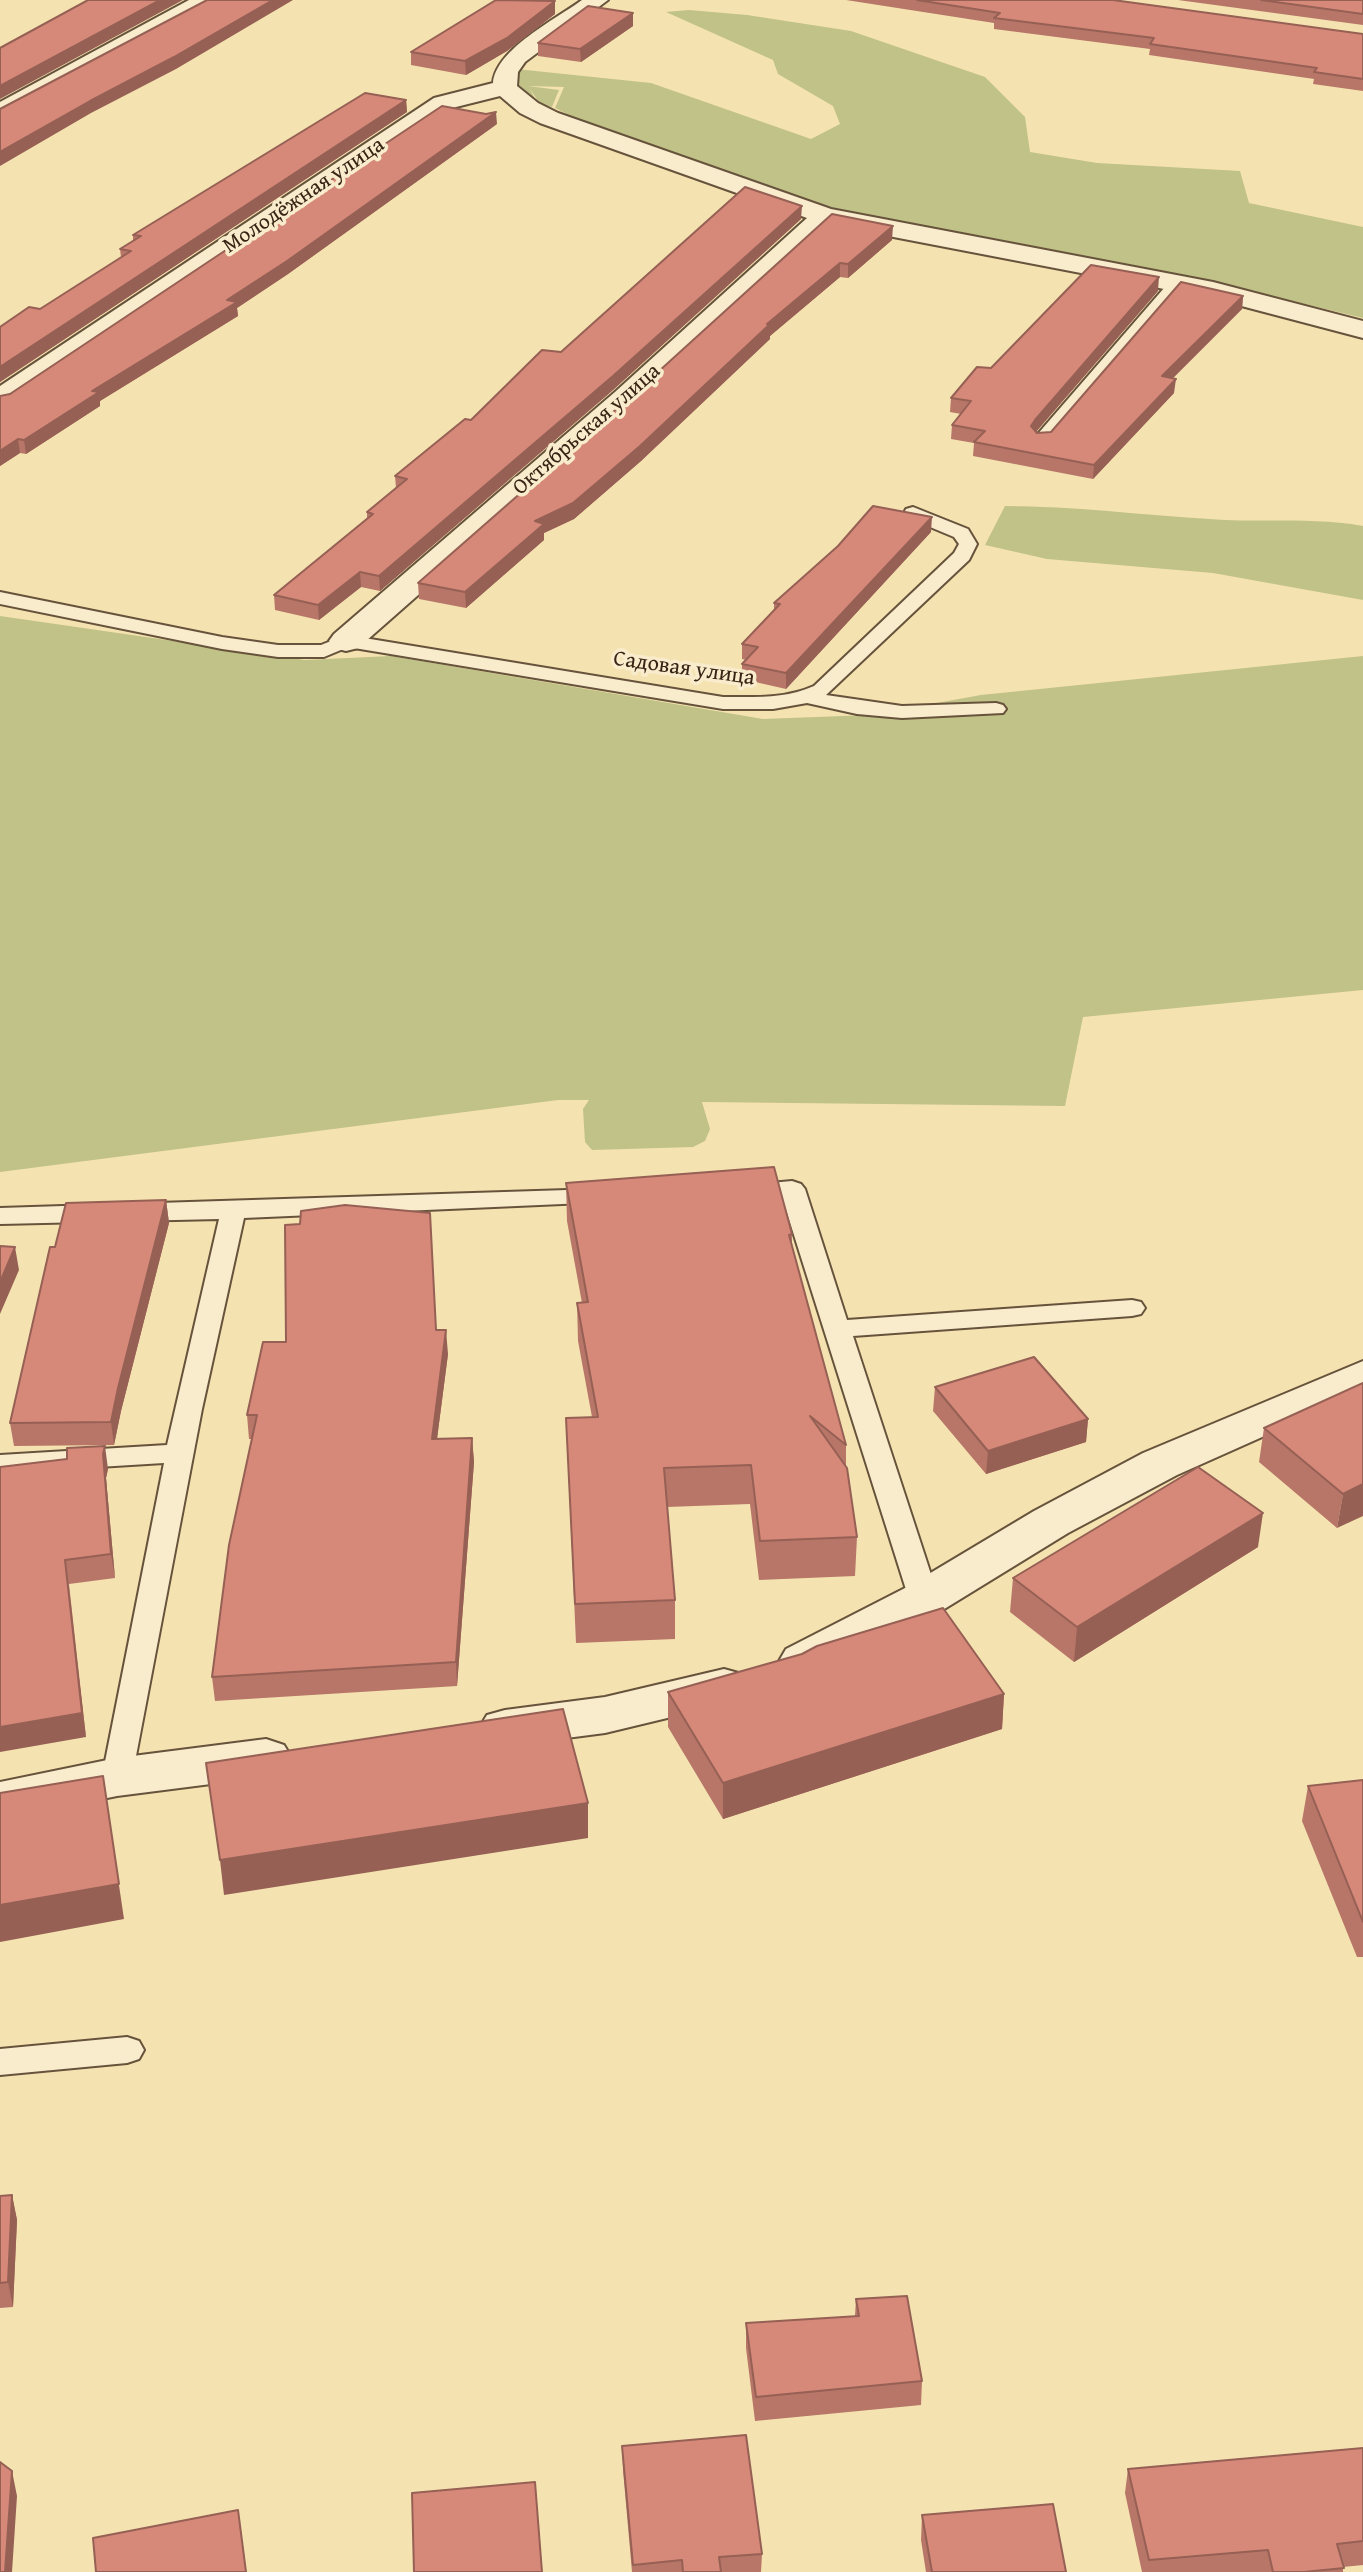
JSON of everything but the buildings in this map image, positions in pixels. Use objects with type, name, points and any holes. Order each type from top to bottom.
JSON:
[{"type":"street","points":[[0,112],[206,0]]},
{"type":"street","points":[[597,0],[517,57],[506,71],[505,88],[529,108],[549,118],[825,216],[1177,283],[1363,330]]},
{"type":"street","name":"Молодёжная улица","points":[[0,399],[443,103],[457,97],[505,88]]},
{"type":"street","name":"Октябрьская улица","points":[[346,641],[625,398],[825,216]]},
{"type":"street","points":[[463,1733],[605,1715],[782,1673],[924,1599],[1051,1522],[1160,1464],[1363,1375]]},
{"type":"street","points":[[0,1801],[117,1777],[306,1753]]},
{"type":"lane","points":[[1042,440],[1177,283]]},
{"type":"lane","name":"Садовая улица","points":[[346,641],[723,703],[770,704],[809,697],[821,690],[962,556],[968,544],[961,533],[913,513]]},
{"type":"lane","points":[[0,598],[222,643],[278,651],[324,651],[346,641]]},
{"type":"lane","points":[[809,697],[852,709],[923,714],[996,709]]},
{"type":"lane","points":[[728,1191],[792,1189],[924,1599]]},
{"type":"lane","points":[[0,1216],[233,1211],[617,1196]]},
{"type":"lane","points":[[117,1777],[179,1453],[233,1211]]},
{"type":"lane","points":[[837,1329],[1132,1308]]},
{"type":"lane","points":[[0,1464],[179,1453]]},
{"type":"lane","points":[[0,2062],[127,2050]]},
{"type":"green space","points":[[689,10],[747,15],[851,31],[985,77],[1025,117],[1030,152],[1097,163],[1240,171],[1249,203],[1363,227],[1363,318],[1205,280],[828,212],[611,136],[555,108],[564,87],[528,86],[559,90],[552,107],[540,104],[530,89],[537,103],[510,85],[516,69],[651,83],[811,139],[840,124],[833,106],[778,74],[773,60],[666,12]]},
{"type":"green space","points":[[1005,506],[1363,526],[1363,600],[1213,573],[1047,559],[985,545]]},
{"type":"green space","points":[[0,616],[305,660],[391,656],[763,719],[870,715],[981,695],[1363,656],[1363,990],[1083,1017],[1065,1106],[702,1102],[710,1129],[705,1141],[693,1147],[592,1150],[585,1142],[583,1109],[589,1100],[558,1100],[0,1172]]}]
